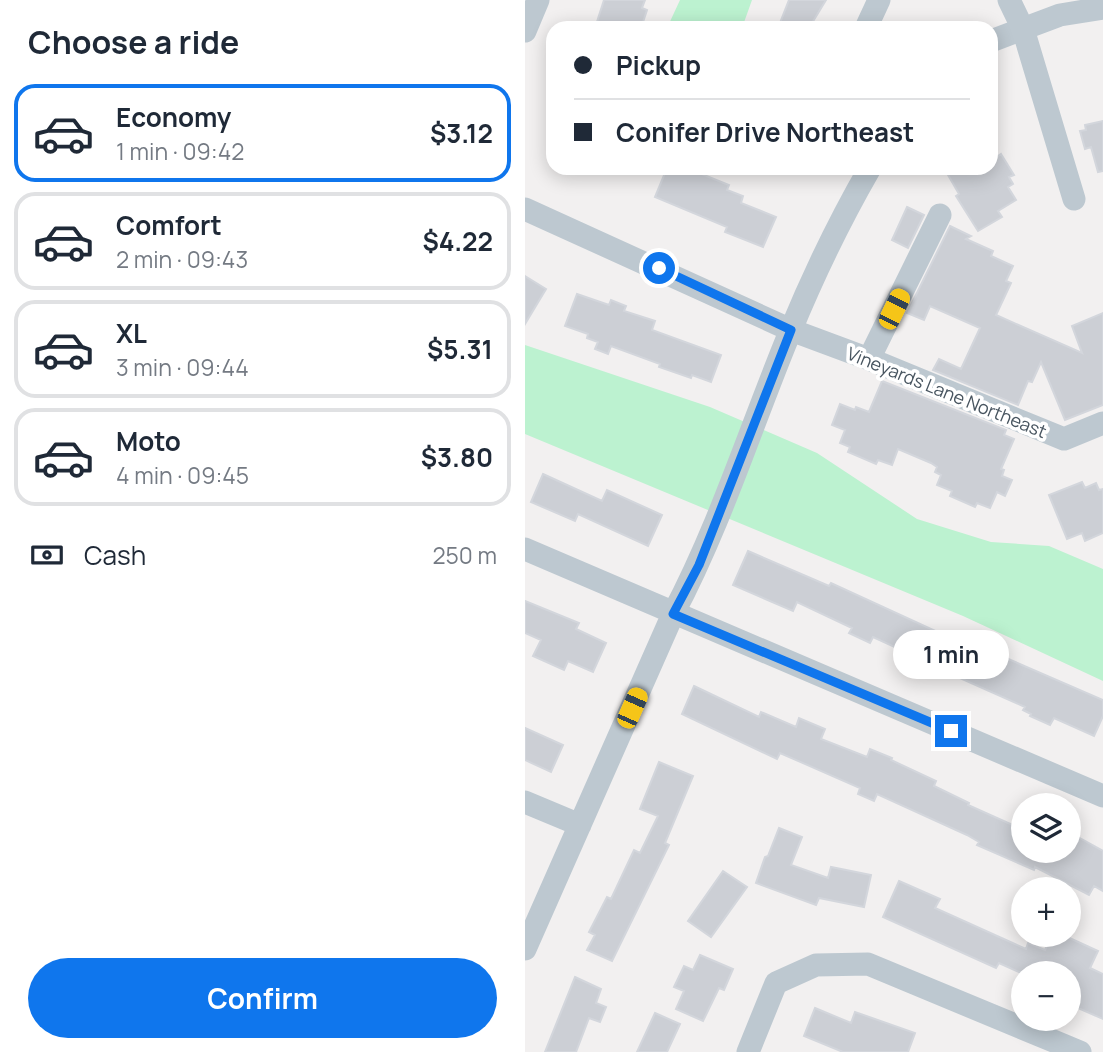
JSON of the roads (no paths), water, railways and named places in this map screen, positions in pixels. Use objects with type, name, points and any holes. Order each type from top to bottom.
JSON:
[{"type":"street","points":[[525,31],[538,0]]},
{"type":"street","points":[[869,21],[879,0]]},
{"type":"street","points":[[1009,0],[1023,29],[1074,200]]},
{"type":"street","points":[[998,38],[1060,15],[1103,8]]},
{"type":"street","points":[[525,949],[673,614],[699,565],[791,330],[866,175]]},
{"type":"street","name":"Vineyards Lane Northeast","points":[[525,209],[645,261],[791,330],[1064,439],[1103,423]]},
{"type":"street","points":[[869,359],[940,215]]},
{"type":"street","points":[[525,549],[1103,796]]},
{"type":"street","points":[[525,802],[580,825]]},
{"type":"street","points":[[748,1052],[776,984],[815,965],[868,964],[1080,1052]]}]
